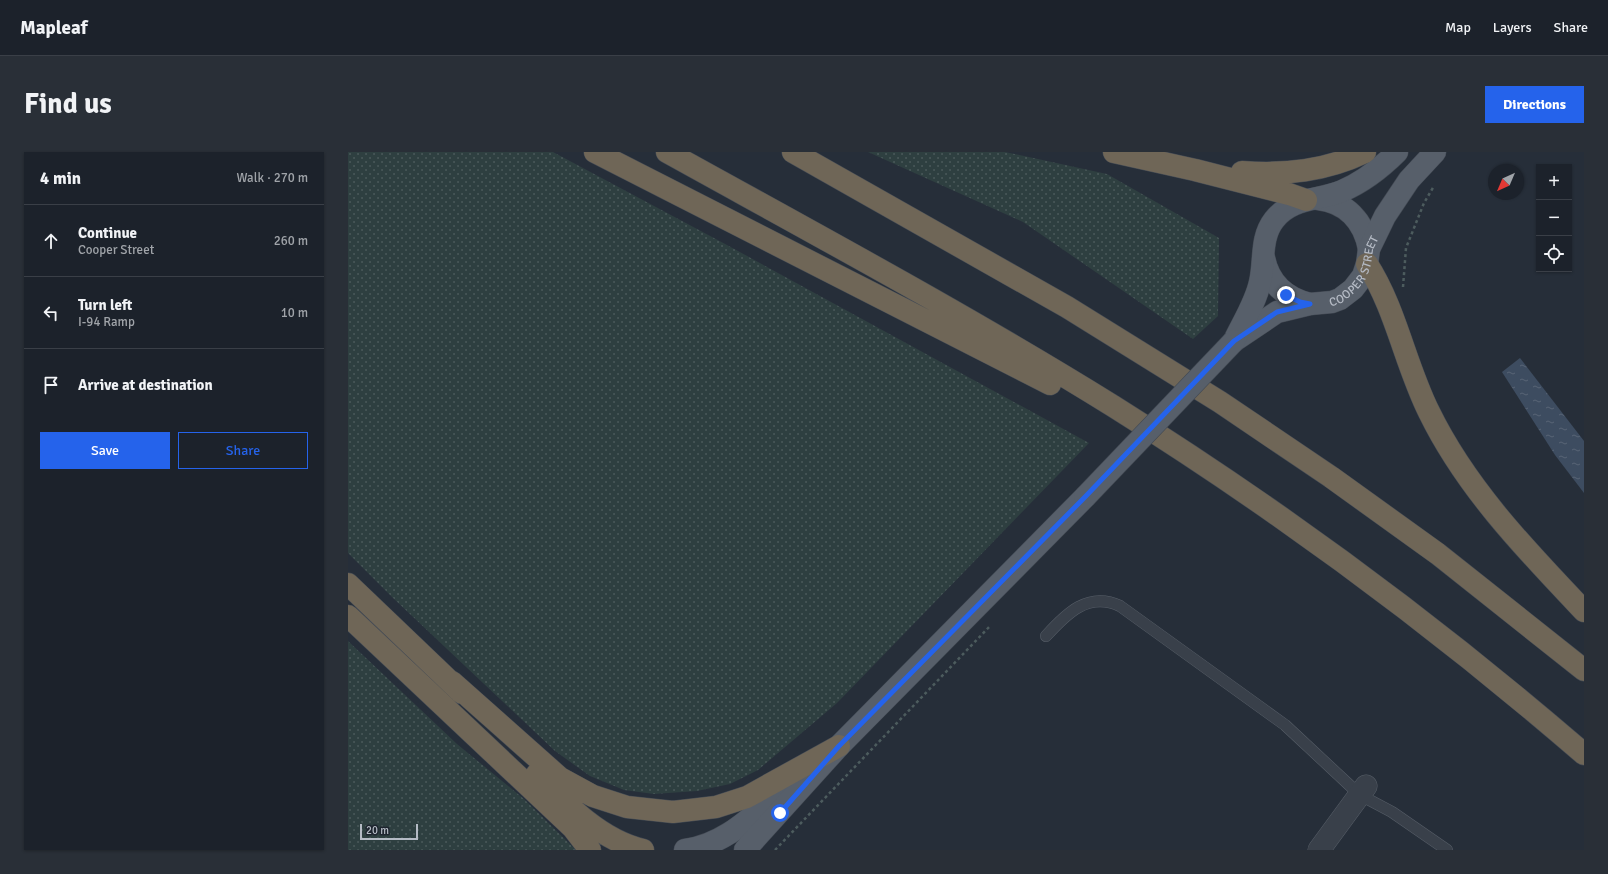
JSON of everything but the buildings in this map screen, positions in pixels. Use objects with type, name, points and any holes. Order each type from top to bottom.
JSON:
[{"type":"highway","points":[[595,152],[1176,448]]},
{"type":"highway","points":[[667,152],[1044,364],[1115,407],[1251,497],[1380,588],[1515,694],[1584,754]]},
{"type":"highway","points":[[793,152],[1067,307],[1220,402],[1331,477],[1432,550],[1584,670]]},
{"type":"highway","points":[[1114,152],[1195,170],[1312,200]]},
{"type":"highway","points":[[1195,170],[1216,168],[1269,174],[1290,173],[1327,167],[1365,152]]},
{"type":"highway","points":[[1368,256],[1385,297],[1419,391],[1438,431],[1473,486],[1493,511],[1584,611]]},
{"type":"highway","points":[[348,584],[452,682],[560,778],[593,796],[627,808],[673,812],[716,807],[747,796],[839,746]]},
{"type":"highway","points":[[348,616],[573,828],[590,850]]},
{"type":"highway","points":[[452,682],[520,757],[587,821],[609,836],[644,850]]},
{"type":"main road","name":"COOPER STREET","points":[[1234,341],[1257,292],[1264,258],[1265,240],[1274,220],[1290,206],[1352,187],[1382,167],[1397,152]]},
{"type":"main road","name":"COOPER STREET","points":[[745,850],[839,746],[1085,497],[1234,341],[1277,312],[1310,304],[1326,304],[1347,294],[1359,283],[1384,216],[1395,198],[1409,180],[1435,152]]},
{"type":"main road","points":[[1312,200],[1341,205],[1354,215],[1363,228],[1368,256]]},
{"type":"main road","points":[[1264,258],[1270,277],[1280,290],[1292,299],[1310,304]]},
{"type":"main road","name":"COOPER STREET","points":[[685,850],[711,844],[732,832],[839,746]]},
{"type":"street","points":[[1319,850],[1363,790]]},
{"type":"lane","points":[[1046,636],[1068,613],[1080,605],[1097,601],[1113,602],[1285,724],[1363,790],[1447,850]]},
{"type":"path","points":[[775,850],[995,620]]},
{"type":"shaded area","points":[[348,152],[553,152],[727,245],[1089,443],[837,703],[758,770],[730,784],[697,791],[654,794],[624,790],[590,776],[555,751],[393,598],[348,553]]},
{"type":"shaded area","points":[[868,152],[1005,152],[1107,174],[1219,238],[1218,316],[1193,339],[1023,222]]},
{"type":"shaded area","points":[[348,641],[457,744],[524,799],[576,850],[348,850]]},
{"type":"water","points":[[1520,358],[1584,441],[1584,493],[1555,455],[1502,372]]},
{"type":"route","points":[[780,813],[839,746],[1085,497],[1234,341],[1277,312],[1310,304],[1300,302],[1286,295]]}]
